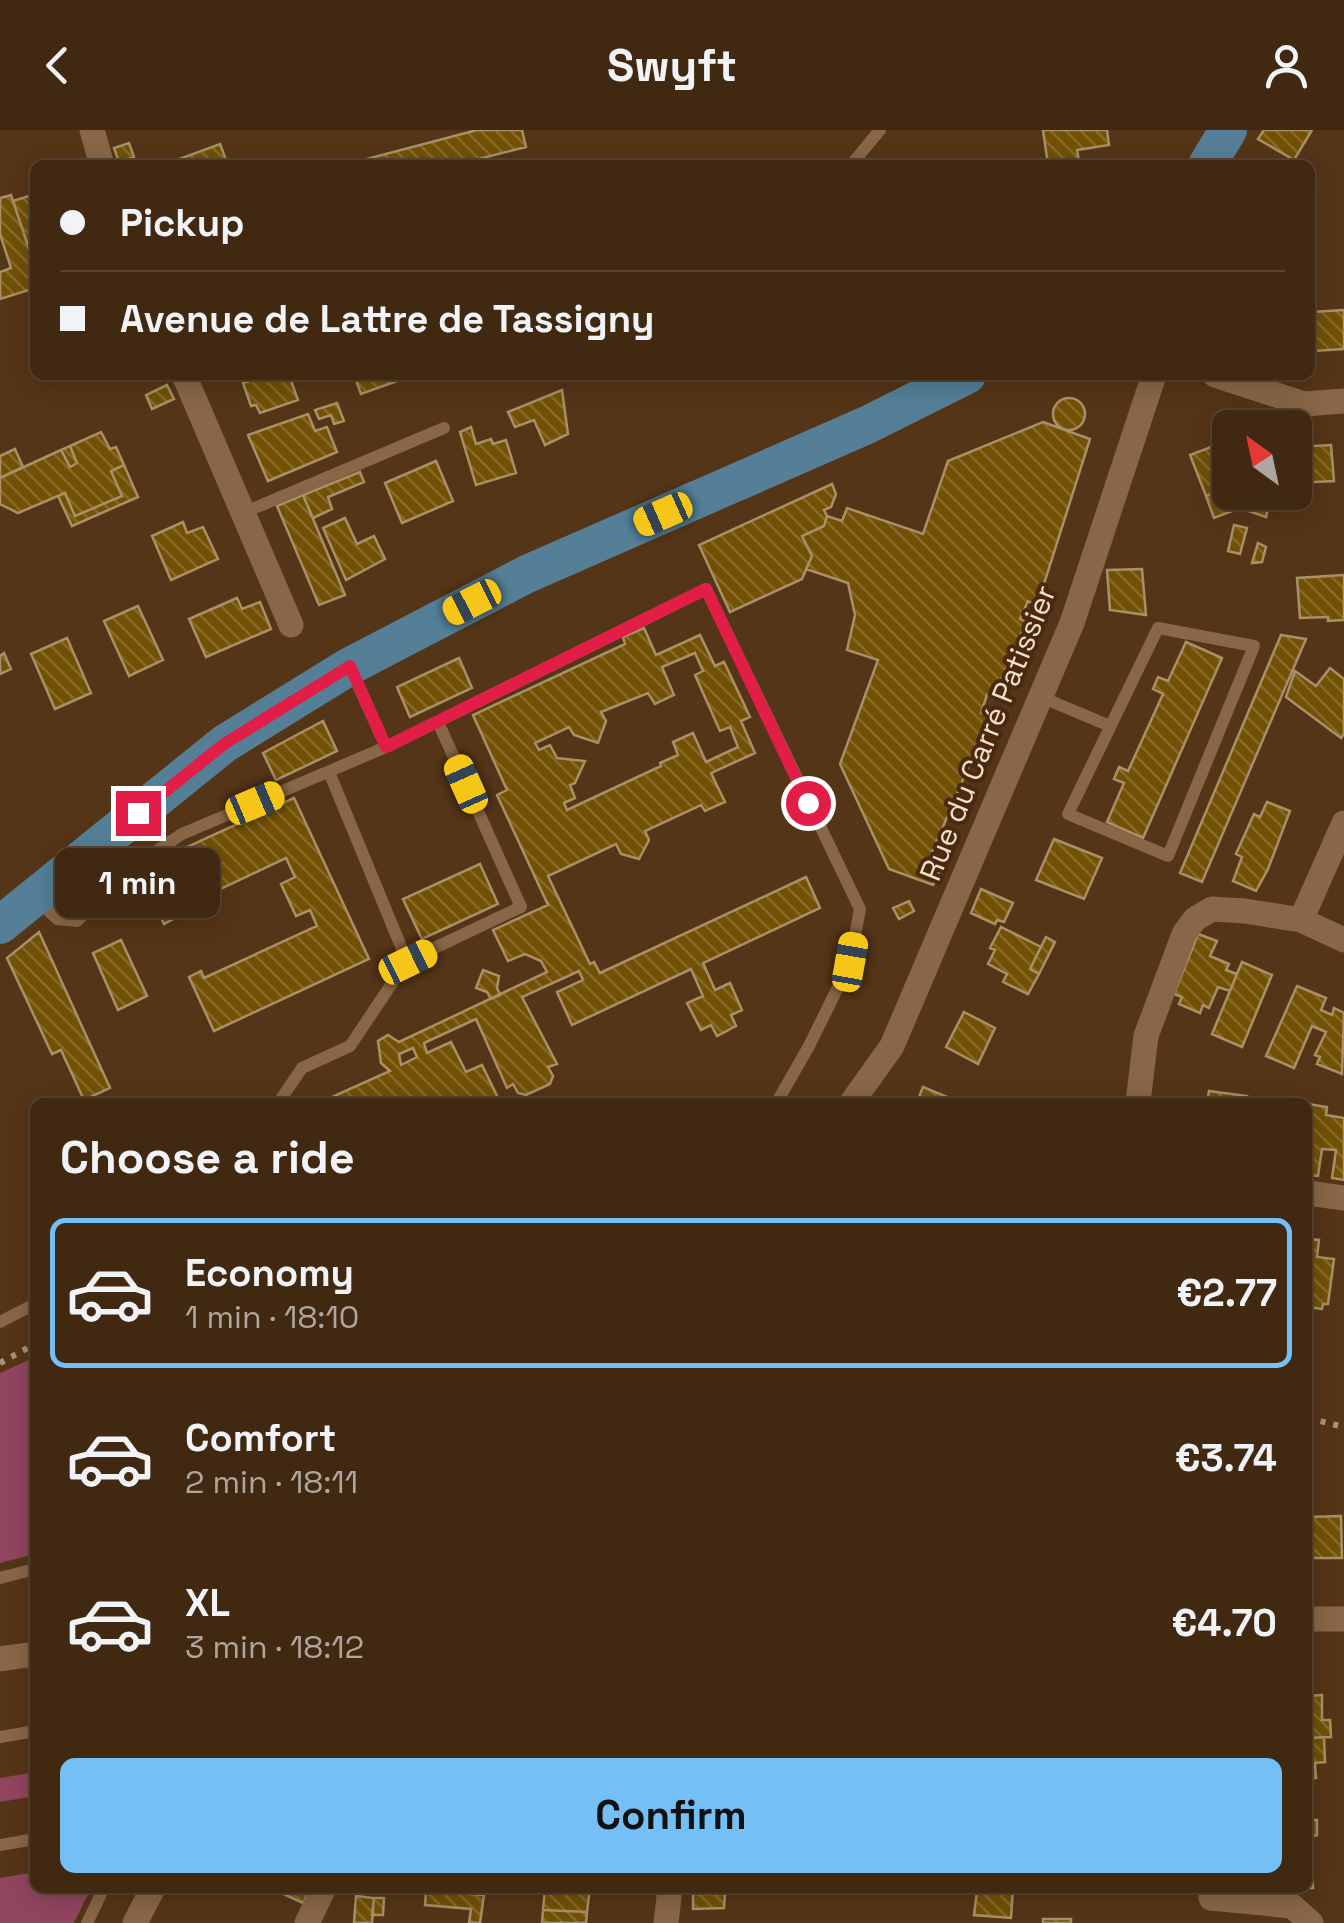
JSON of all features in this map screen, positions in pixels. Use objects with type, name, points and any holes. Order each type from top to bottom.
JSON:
[{"type":"main road","points":[[1210,160],[1228,130]]},
{"type":"main road","points":[[0,925],[224,744],[350,666],[527,574],[867,425],[957,380]]},
{"type":"street","points":[[92,130],[101,160]]},
{"type":"street","points":[[192,380],[290,625]]},
{"type":"street","name":"Rue du Carré Patissier","points":[[855,1098],[892,1046],[1072,623],[1152,380]]},
{"type":"street","points":[[1230,380],[1304,404],[1344,401]]},
{"type":"street","points":[[1301,920],[1344,822]]},
{"type":"street","points":[[1138,1098],[1146,1036],[1184,934],[1194,918],[1212,909],[1245,911],[1301,920],[1344,940]]},
{"type":"street","points":[[1312,1194],[1344,1198]]},
{"type":"street","points":[[1312,1619],[1344,1619]]},
{"type":"street","points":[[0,1659],[30,1655]]},
{"type":"street","points":[[134,1923],[150,1893]]},
{"type":"street","points":[[307,1923],[322,1893]]},
{"type":"street","points":[[666,1923],[669,1893]]},
{"type":"street","points":[[1210,1903],[1292,1906],[1311,1923]]},
{"type":"lane","points":[[855,160],[880,130]]},
{"type":"lane","points":[[243,513],[444,428]]},
{"type":"lane","points":[[34,897],[57,918],[77,921],[133,866],[182,834],[386,747],[706,589],[860,910],[850,962],[810,1046],[779,1098]]},
{"type":"lane","points":[[1158,628],[1254,646],[1168,856],[1068,814],[1110,726],[1158,628]]},
{"type":"lane","points":[[350,666],[386,747]]},
{"type":"lane","points":[[1041,697],[1110,726]]},
{"type":"lane","points":[[281,1098],[302,1068],[350,1046],[408,962],[521,907],[438,722]]},
{"type":"lane","points":[[328,772],[408,962]]},
{"type":"lane","points":[[0,1322],[30,1307]]},
{"type":"lane","points":[[0,1578],[30,1570]]},
{"type":"lane","points":[[0,1737],[30,1732]]},
{"type":"lane","points":[[0,1845],[30,1840]]},
{"type":"lane","points":[[87,1923],[102,1893]]},
{"type":"path","points":[[0,1363],[30,1347]]},
{"type":"path","points":[[1312,1419],[1344,1427]]},
{"type":"shaded area","points":[[30,1359],[30,1555],[0,1563],[0,1373]]},
{"type":"shaded area","points":[[30,1773],[30,1797],[0,1802],[0,1778]]},
{"type":"shaded area","points":[[30,1873],[30,1893],[88,1894],[74,1923],[0,1923],[0,1878]]},
{"type":"building","points":[[477,130],[522,130],[526,147],[475,160],[363,160]]},
{"type":"building","points":[[1043,130],[1107,130],[1109,145],[1077,150],[1079,160],[1047,160]]},
{"type":"building","points":[[1264,130],[1312,130],[1294,160],[1258,139]]},
{"type":"building","points":[[129,143],[134,157],[118,160],[114,148]]},
{"type":"building","points":[[220,144],[226,160],[177,160]]},
{"type":"building","points":[[11,195],[30,252],[30,290],[0,299],[0,272],[11,268],[0,234],[0,198]]},
{"type":"building","points":[[30,196],[27,243],[13,201]]},
{"type":"building","points":[[1344,310],[1344,349],[1315,351],[1315,312]]},
{"type":"building","points":[[291,380],[298,400],[260,413],[256,405],[251,406],[243,383]]},
{"type":"building","points":[[356,380],[400,380],[361,394]]},
{"type":"building","points":[[167,385],[174,399],[152,409],[146,395]]},
{"type":"building","points":[[562,390],[568,434],[545,445],[534,420],[515,427],[508,412]]},
{"type":"building","points":[[1069,398],[1080,403],[1085,414],[1080,425],[1069,430],[1058,425],[1053,414],[1058,403]]},
{"type":"building","points":[[337,403],[344,421],[334,424],[331,415],[319,419],[315,410]]},
{"type":"building","points":[[308,414],[315,431],[327,427],[337,452],[268,481],[248,435]]},
{"type":"building","points":[[1043,422],[1090,439],[1037,606],[1028,601],[1020,619],[1026,622],[993,698],[987,695],[981,713],[990,716],[925,869],[939,873],[933,885],[889,869],[840,764],[878,660],[847,650],[855,615],[848,583],[806,569],[812,556],[802,536],[824,526],[827,516],[842,521],[847,508],[923,534],[948,461]]},
{"type":"building","points":[[471,427],[476,444],[506,440],[516,473],[476,485],[460,432]]},
{"type":"building","points":[[101,432],[110,449],[116,447],[124,465],[111,471],[122,496],[75,516],[65,493],[18,513],[0,504],[0,478],[61,450],[70,467],[77,463],[70,446]]},
{"type":"building","points":[[1331,445],[1334,481],[1312,482],[1312,446]]},
{"type":"building","points":[[70,446],[77,463],[70,467],[61,450]]},
{"type":"building","points":[[1212,447],[1212,494],[1206,496],[1190,455]]},
{"type":"building","points":[[15,449],[23,467],[0,478],[0,456]]},
{"type":"building","points":[[436,461],[453,501],[402,523],[385,483]]},
{"type":"building","points":[[124,465],[138,497],[72,526],[58,496],[65,493],[75,516],[122,496],[111,471]]},
{"type":"building","points":[[360,472],[364,482],[328,497],[332,509],[313,518],[303,495]]},
{"type":"building","points":[[832,484],[836,494],[831,507],[824,510],[824,526],[802,536],[812,556],[802,579],[730,612],[699,545]]},
{"type":"building","points":[[1212,494],[1212,510],[1235,510],[1214,518],[1206,496]]},
{"type":"building","points":[[303,495],[345,595],[319,605],[277,506]]},
{"type":"building","points":[[1246,510],[1268,510],[1266,517]]},
{"type":"building","points":[[345,518],[357,544],[374,536],[385,559],[346,580],[323,528]]},
{"type":"building","points":[[183,522],[187,533],[203,527],[218,559],[171,580],[152,536]]},
{"type":"building","points":[[1234,525],[1247,528],[1240,554],[1228,551]]},
{"type":"building","points":[[1258,543],[1266,547],[1262,562],[1252,563]]},
{"type":"building","points":[[1142,569],[1146,615],[1110,610],[1107,570]]},
{"type":"building","points":[[1344,575],[1344,620],[1300,618],[1297,578]]},
{"type":"building","points":[[237,598],[242,609],[260,602],[271,629],[206,657],[189,619]]},
{"type":"building","points":[[138,606],[163,660],[129,676],[104,621]]},
{"type":"building","points":[[644,628],[656,655],[700,635],[715,666],[724,662],[750,717],[741,721],[755,753],[711,773],[725,802],[705,811],[701,805],[645,831],[649,840],[639,859],[621,854],[616,844],[548,876],[590,964],[594,962],[600,973],[806,877],[820,908],[703,963],[715,990],[730,983],[742,1010],[731,1015],[736,1026],[717,1036],[711,1025],[701,1030],[687,1003],[703,996],[691,969],[572,1025],[557,992],[583,980],[579,971],[522,997],[557,1064],[548,1067],[553,1076],[550,1084],[526,1095],[518,1093],[513,1084],[507,1088],[476,1019],[424,1043],[427,1053],[451,1042],[466,1072],[482,1065],[498,1098],[330,1098],[390,1071],[381,1063],[378,1041],[388,1035],[399,1042],[547,972],[541,961],[525,954],[508,961],[493,930],[548,905],[497,795],[507,790],[473,715],[625,644],[623,637]],"holes":[[[695,653],[703,671],[695,675],[720,731],[730,727],[738,747],[706,762],[693,733],[673,742],[678,755],[660,763],[661,766],[567,810],[564,803],[575,798],[570,785],[575,783],[585,761],[557,758],[550,745],[539,750],[535,743],[569,727],[574,735],[598,743],[606,721],[601,712],[648,693],[655,704],[674,695],[662,667]],[[413,1048],[417,1057],[401,1065],[399,1054]]]},
{"type":"building","points":[[1281,635],[1306,639],[1202,882],[1180,873]]},
{"type":"building","points":[[67,638],[91,693],[55,709],[31,654]]},
{"type":"building","points":[[1186,642],[1222,658],[1143,838],[1107,822],[1124,783],[1114,779],[1119,767],[1128,771],[1163,694],[1153,689],[1158,677],[1168,681]]},
{"type":"building","points":[[4,653],[11,669],[0,674],[0,656]]},
{"type":"building","points":[[459,658],[472,688],[410,717],[397,687]]},
{"type":"building","points":[[1330,668],[1344,679],[1341,738],[1286,697],[1295,671],[1316,686]]},
{"type":"building","points":[[323,721],[337,751],[276,780],[263,753]]},
{"type":"building","points":[[294,798],[369,959],[214,1031],[189,977],[201,971],[204,978],[317,926],[310,910],[296,916],[281,884],[295,877],[286,858],[174,911],[177,917],[164,924],[139,869]]},
{"type":"building","points":[[1267,802],[1290,811],[1256,891],[1233,881],[1242,857],[1236,854],[1254,814],[1260,817]]},
{"type":"building","points":[[1054,839],[1102,858],[1084,899],[1036,880]]},
{"type":"building","points":[[480,864],[498,904],[422,939],[403,899]]},
{"type":"building","points":[[981,889],[1013,903],[1004,922],[997,920],[995,924],[971,913]]},
{"type":"building","points":[[909,901],[914,911],[899,919],[893,908]]},
{"type":"building","points":[[1001,927],[1041,947],[1030,969],[1039,974],[1028,994],[1003,982],[1007,974],[988,964],[995,950],[990,948]]},
{"type":"building","points":[[39,932],[110,1088],[83,1098],[61,1050],[52,1054],[7,958]]},
{"type":"building","points":[[1198,934],[1217,941],[1210,956],[1229,964],[1226,970],[1237,974],[1230,991],[1218,987],[1209,1008],[1203,1005],[1200,1013],[1179,1004],[1182,997],[1174,994]]},
{"type":"building","points":[[1046,937],[1055,942],[1039,974],[1030,969]]},
{"type":"building","points":[[121,940],[147,996],[118,1010],[93,953]]},
{"type":"building","points":[[1242,962],[1272,975],[1242,1047],[1212,1034]]},
{"type":"building","points":[[483,970],[499,976],[500,995],[491,999],[487,992],[476,988]]},
{"type":"building","points":[[1297,986],[1326,998],[1321,1010],[1332,1015],[1334,1008],[1344,1013],[1342,1074],[1317,1064],[1320,1057],[1315,1055],[1326,1032],[1312,1026],[1294,1068],[1266,1056]]},
{"type":"building","points":[[964,1012],[995,1028],[978,1064],[946,1047]]},
{"type":"building","points":[[923,1087],[949,1098],[919,1098]]},
{"type":"building","points":[[1209,1091],[1247,1096],[1247,1098],[1208,1098]]},
{"type":"building","points":[[1312,1105],[1327,1107],[1326,1115],[1344,1118],[1344,1180],[1332,1178],[1336,1150],[1322,1149],[1318,1176],[1312,1175]]},
{"type":"building","points":[[1312,1239],[1319,1240],[1317,1257],[1334,1259],[1328,1304],[1323,1304],[1322,1309],[1312,1308]]},
{"type":"building","points":[[1341,1516],[1342,1558],[1312,1558],[1312,1517]]},
{"type":"building","points":[[1322,1695],[1322,1720],[1330,1720],[1331,1737],[1312,1738],[1312,1696]]},
{"type":"building","points":[[1324,1737],[1325,1762],[1315,1763],[1316,1778],[1312,1778],[1312,1738]]},
{"type":"building","points":[[1312,1820],[1317,1820],[1317,1835],[1312,1836]]},
{"type":"building","points":[[282,1893],[308,1893],[303,1903]]},
{"type":"building","points":[[426,1893],[484,1895],[480,1923],[469,1923],[471,1909],[425,1905]]},
{"type":"building","points":[[545,1893],[589,1893],[587,1912],[543,1910]]},
{"type":"building","points":[[977,1893],[1013,1893],[1011,1918],[974,1915]]},
{"type":"building","points":[[693,1894],[725,1894],[724,1908],[693,1909]]},
{"type":"building","points":[[356,1896],[374,1898],[372,1923],[354,1923]]},
{"type":"building","points":[[374,1898],[384,1898],[383,1915],[372,1915]]},
{"type":"building","points":[[543,1910],[587,1912],[586,1923],[542,1923]]},
{"type":"building","points":[[1043,1919],[1071,1919],[1071,1923],[1043,1923]]},
{"type":"route","points":[[138,813],[224,744],[350,666],[386,747],[706,589],[808,803]]}]
